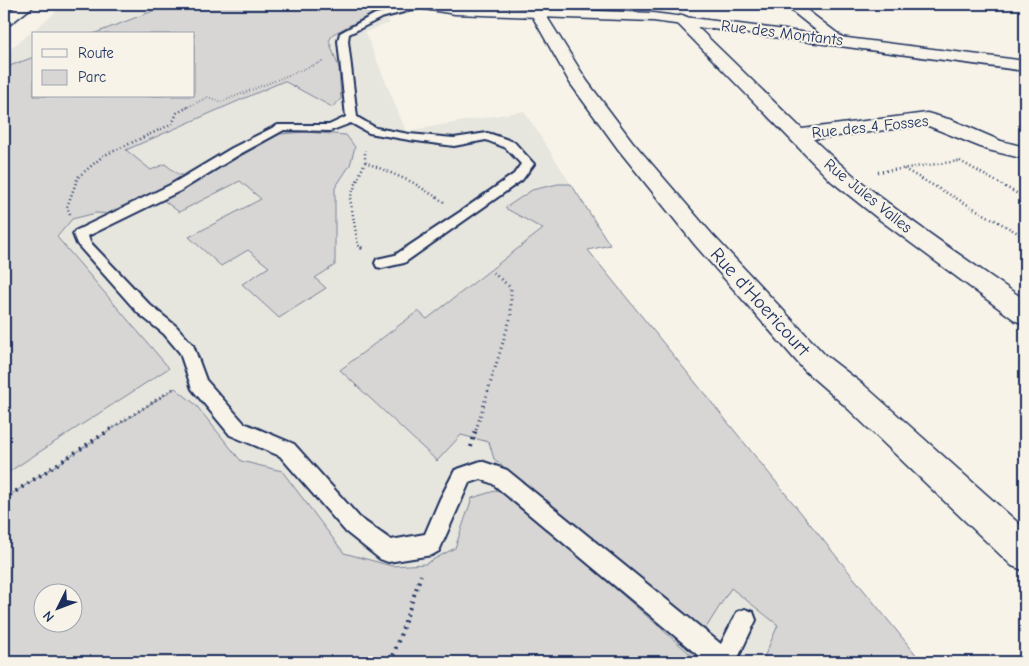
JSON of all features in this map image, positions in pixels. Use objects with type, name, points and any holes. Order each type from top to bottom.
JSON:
[{"type":"street","points":[[4,22],[29,4]]},
{"type":"street","points":[[790,4],[838,40]]},
{"type":"street","name":"Rue des Montants","points":[[421,5],[455,10],[628,15],[682,20],[1025,66]]},
{"type":"street","name":"Rue d'Hoericourt","points":[[537,12],[579,83],[625,145],[703,238],[815,363],[854,395],[1025,554]]},
{"type":"street","name":"Rue Jules Valles","points":[[682,20],[839,176],[888,215],[1025,314]]},
{"type":"street","name":"Rue des 4 Fosses","points":[[798,134],[927,119],[945,124],[995,146],[1025,153]]},
{"type":"lane","points":[[352,119],[343,42],[345,33],[378,16],[421,5]]},
{"type":"lane","points":[[352,119],[373,131],[409,138],[454,142],[487,136],[510,145],[528,164],[518,176],[465,215],[399,259],[382,263]]},
{"type":"lane","points":[[352,119],[330,128],[282,127],[236,151],[175,188],[80,234],[84,244],[144,309],[170,330],[187,350],[198,384],[238,429],[287,450],[353,525],[388,552],[432,544],[447,506],[462,476],[481,470],[500,477],[724,662],[745,620]]},
{"type":"path","points":[[80,234],[67,207],[78,177],[103,156],[172,124],[177,113],[208,97],[221,102],[344,54]]},
{"type":"path","points":[[352,119],[353,132],[365,144],[365,162],[350,198],[358,245],[382,263]]},
{"type":"path","points":[[839,176],[959,161],[995,146]]},
{"type":"path","points":[[959,161],[1025,198]]},
{"type":"path","points":[[365,162],[412,182],[465,215]]},
{"type":"path","points":[[904,169],[1025,237]]},
{"type":"path","points":[[462,476],[511,316],[511,288],[490,270]]},
{"type":"path","points":[[4,498],[175,388],[198,384]]},
{"type":"path","points":[[391,662],[432,544]]},
{"type":"shaded area","points":[[66,4],[376,4],[390,23],[365,32],[406,131],[524,111],[610,245],[588,250],[918,662],[4,662],[4,54]]},
{"type":"green space","points":[[171,4],[377,4],[370,15],[333,34],[329,41],[339,68],[341,99],[332,107],[284,81],[126,150],[151,170],[165,164],[179,175],[207,175],[280,134],[305,132],[346,135],[355,147],[350,165],[335,188],[335,265],[315,278],[326,288],[279,318],[242,284],[269,267],[248,250],[221,266],[189,237],[261,199],[240,181],[179,212],[154,193],[111,214],[96,213],[72,219],[57,237],[169,368],[4,475],[4,68],[32,58],[32,98],[195,98],[195,32],[98,32]]},
{"type":"green space","points":[[558,184],[571,184],[610,245],[588,250],[922,662],[762,662],[778,625],[731,588],[704,631],[494,459],[489,442],[461,435],[437,461],[340,370],[418,311],[427,319],[543,229],[505,208],[532,190]]},
{"type":"green space","points":[[175,388],[195,404],[241,461],[282,471],[344,553],[392,566],[425,564],[455,548],[472,498],[501,489],[696,659],[694,662],[4,662],[4,499]]}]
